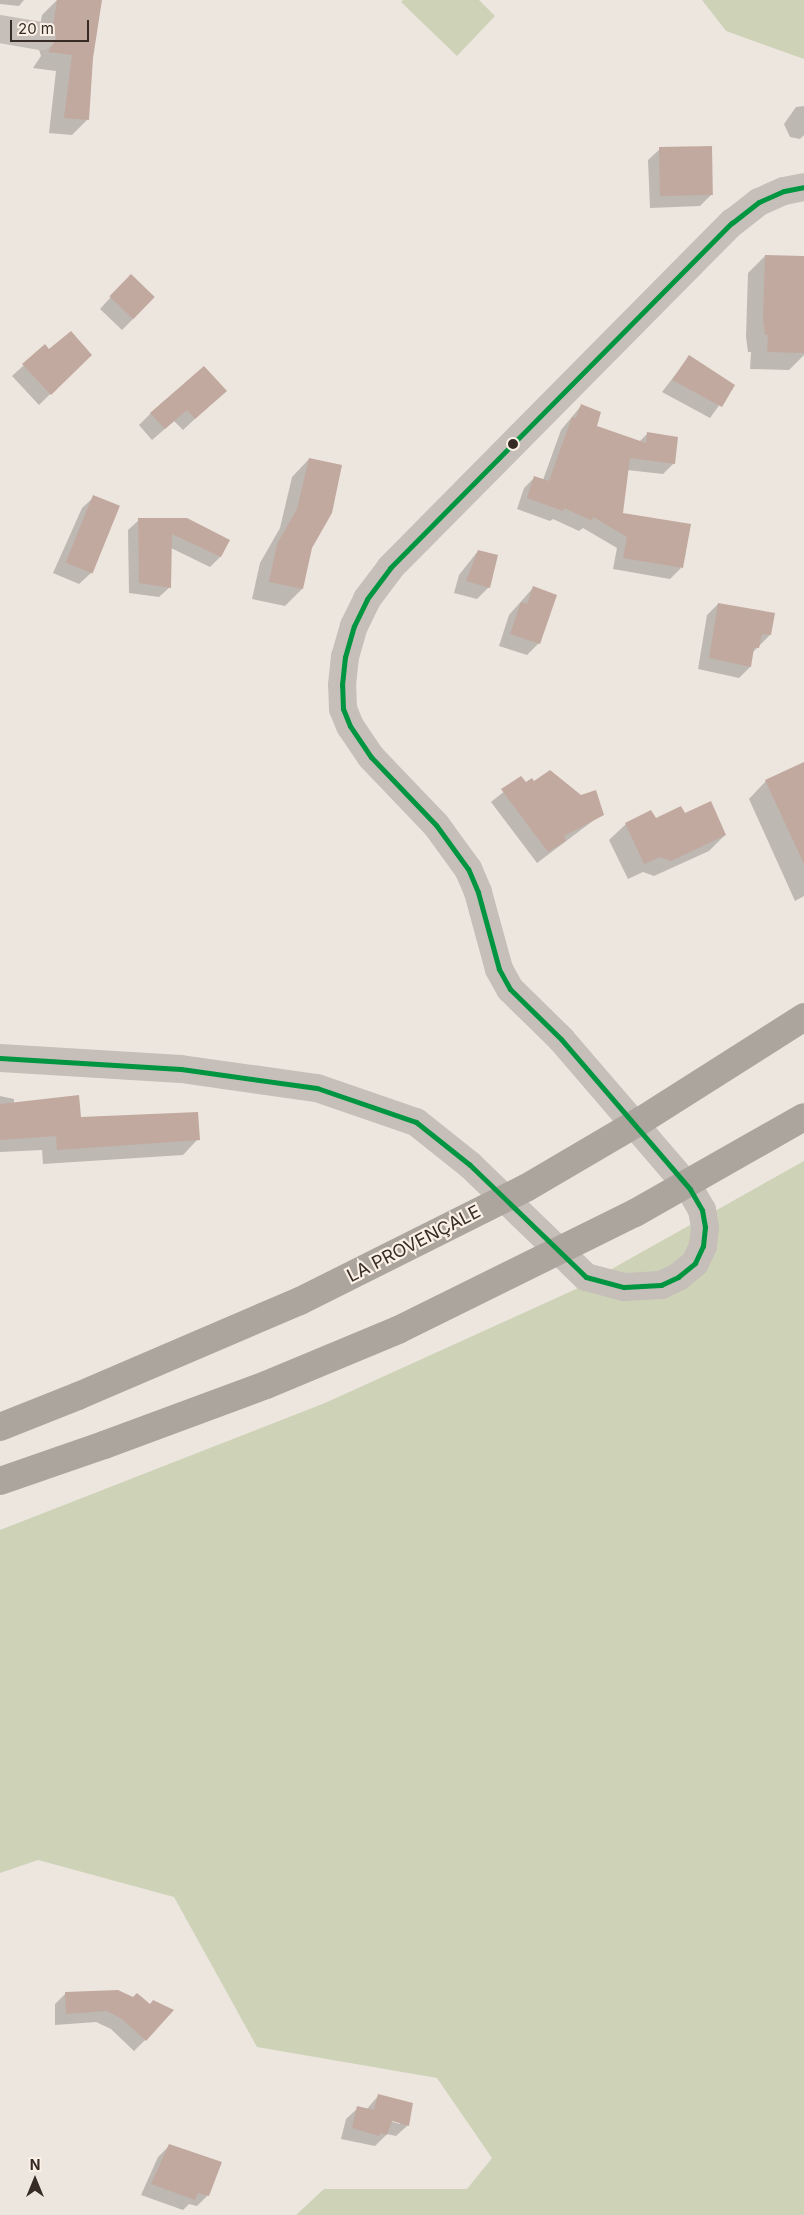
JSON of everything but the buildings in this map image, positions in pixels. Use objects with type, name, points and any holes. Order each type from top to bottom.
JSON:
[{"type":"highway","name":"LA PROVENÇALE","points":[[0,1427],[78,1396],[300,1300],[526,1188],[642,1120],[804,1017]]},
{"type":"highway","points":[[0,1481],[266,1385],[398,1330],[635,1214],[804,1117]]},
{"type":"street","points":[[0,29],[41,36]]},
{"type":"street","points":[[0,1058],[181,1069],[317,1088],[416,1122],[470,1165],[586,1277],[624,1287],[661,1285],[678,1277],[695,1263],[703,1246],[705,1228],[702,1210],[690,1189],[568,1046],[510,989],[499,969],[478,892],[468,869],[436,825],[371,757],[350,726],[343,709],[343,675],[354,626],[367,598],[390,568],[732,223],[759,202],[784,191],[804,187]]},
{"type":"green space","points":[[403,0],[479,0],[495,16],[457,56],[401,2]]},
{"type":"green space","points":[[702,0],[804,0],[804,59],[726,31]]},
{"type":"green space","points":[[804,1161],[804,2215],[296,2215],[324,2189],[467,2189],[492,2158],[437,2078],[257,2047],[174,1897],[38,1860],[0,1873],[0,1530],[325,1403],[576,1289]]},
{"type":"transit line","points":[[0,1058],[181,1069],[317,1088],[416,1122],[470,1165],[586,1277],[624,1287],[661,1285],[678,1277],[695,1263],[703,1246],[705,1227],[702,1210],[690,1189],[561,1039],[510,989],[499,969],[478,892],[468,869],[436,825],[371,757],[350,726],[343,709],[342,685],[345,657],[354,626],[367,599],[390,568],[732,223],[759,202],[784,191],[804,187]]}]
